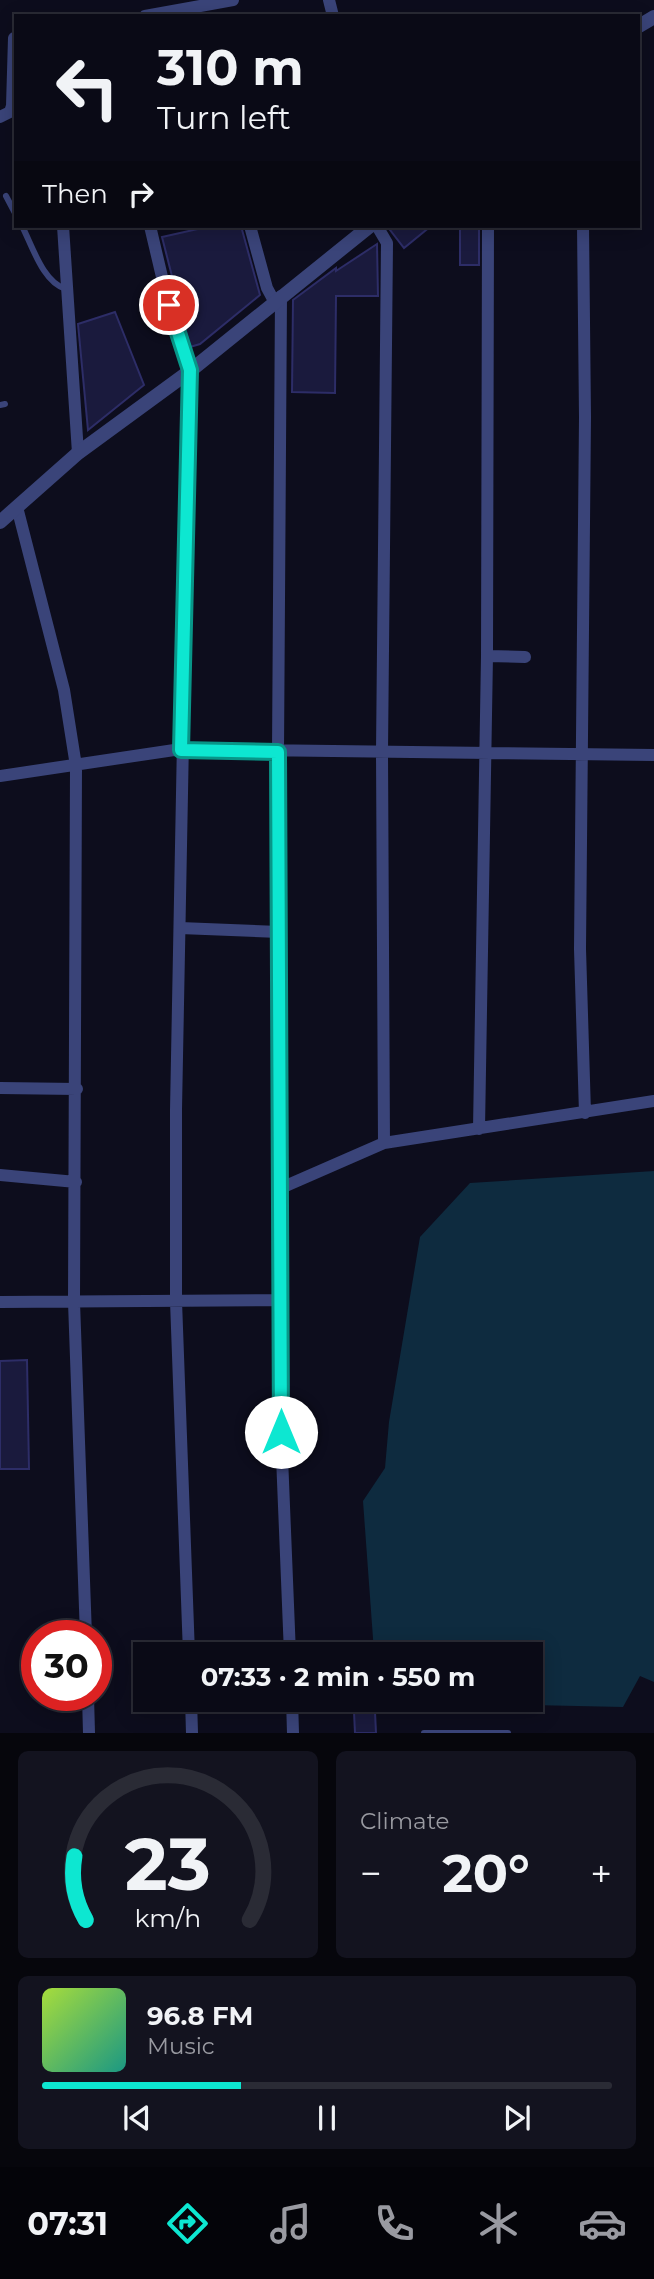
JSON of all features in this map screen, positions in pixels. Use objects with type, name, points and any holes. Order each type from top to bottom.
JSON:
[{"type":"street","points":[[157,14],[233,0]]},
{"type":"street","points":[[0,117],[10,112],[12,106],[14,61]]},
{"type":"street","points":[[63,228],[78,453]]},
{"type":"street","points":[[150,228],[175,331],[190,370],[181,750],[176,1301],[189,1642]]},
{"type":"street","points":[[251,228],[267,288],[278,299],[281,1432],[290,1642]]},
{"type":"street","points":[[0,522],[78,453],[190,370],[367,228]]},
{"type":"street","points":[[378,228],[387,243],[382,752],[384,1143]]},
{"type":"street","points":[[479,1129],[487,656],[488,228]]},
{"type":"street","points":[[583,228],[580,949],[585,1113]]},
{"type":"street","points":[[17,508],[64,690],[76,766],[77,1089],[74,1302],[85,1620]]},
{"type":"street","points":[[487,656],[524,657]]},
{"type":"street","points":[[0,776],[181,750],[486,754],[582,752],[654,755]]},
{"type":"street","points":[[180,928],[279,932]]},
{"type":"street","points":[[0,1088],[77,1089]]},
{"type":"street","points":[[281,1188],[384,1143],[654,1101]]},
{"type":"street","points":[[0,1175],[76,1182]]},
{"type":"street","points":[[0,1301],[281,1300]]},
{"type":"street","points":[[88,1711],[89,1733]]},
{"type":"street","points":[[191,1712],[192,1733]]},
{"type":"street","points":[[292,1712],[293,1733]]},
{"type":"lane","points":[[6,196],[14,211]]},
{"type":"lane","points":[[23,228],[48,276],[59,287],[66,289]]},
{"type":"lane","points":[[424,1733],[508,1733]]},
{"type":"water","points":[[654,1171],[654,1682],[640,1676],[623,1707],[543,1705],[543,1642],[373,1642],[363,1501],[385,1468],[389,1422],[420,1237],[470,1183]]},
{"type":"building","points":[[202,228],[242,228],[260,295],[200,344],[190,347],[162,237]]},
{"type":"building","points":[[389,228],[429,228],[404,248]]},
{"type":"building","points":[[460,228],[479,228],[479,265],[460,265]]},
{"type":"building","points":[[377,244],[378,296],[336,296],[335,393],[292,392],[293,300],[336,268],[336,271]]},
{"type":"building","points":[[115,312],[144,385],[88,430],[78,324]]},
{"type":"building","points":[[27,1360],[29,1469],[0,1469],[0,1361]]},
{"type":"building","points":[[354,1712],[375,1712],[376,1733],[355,1733]]},
{"type":"route","points":[[169,305],[175,331],[190,370],[181,750],[278,752],[281,1432]]}]
